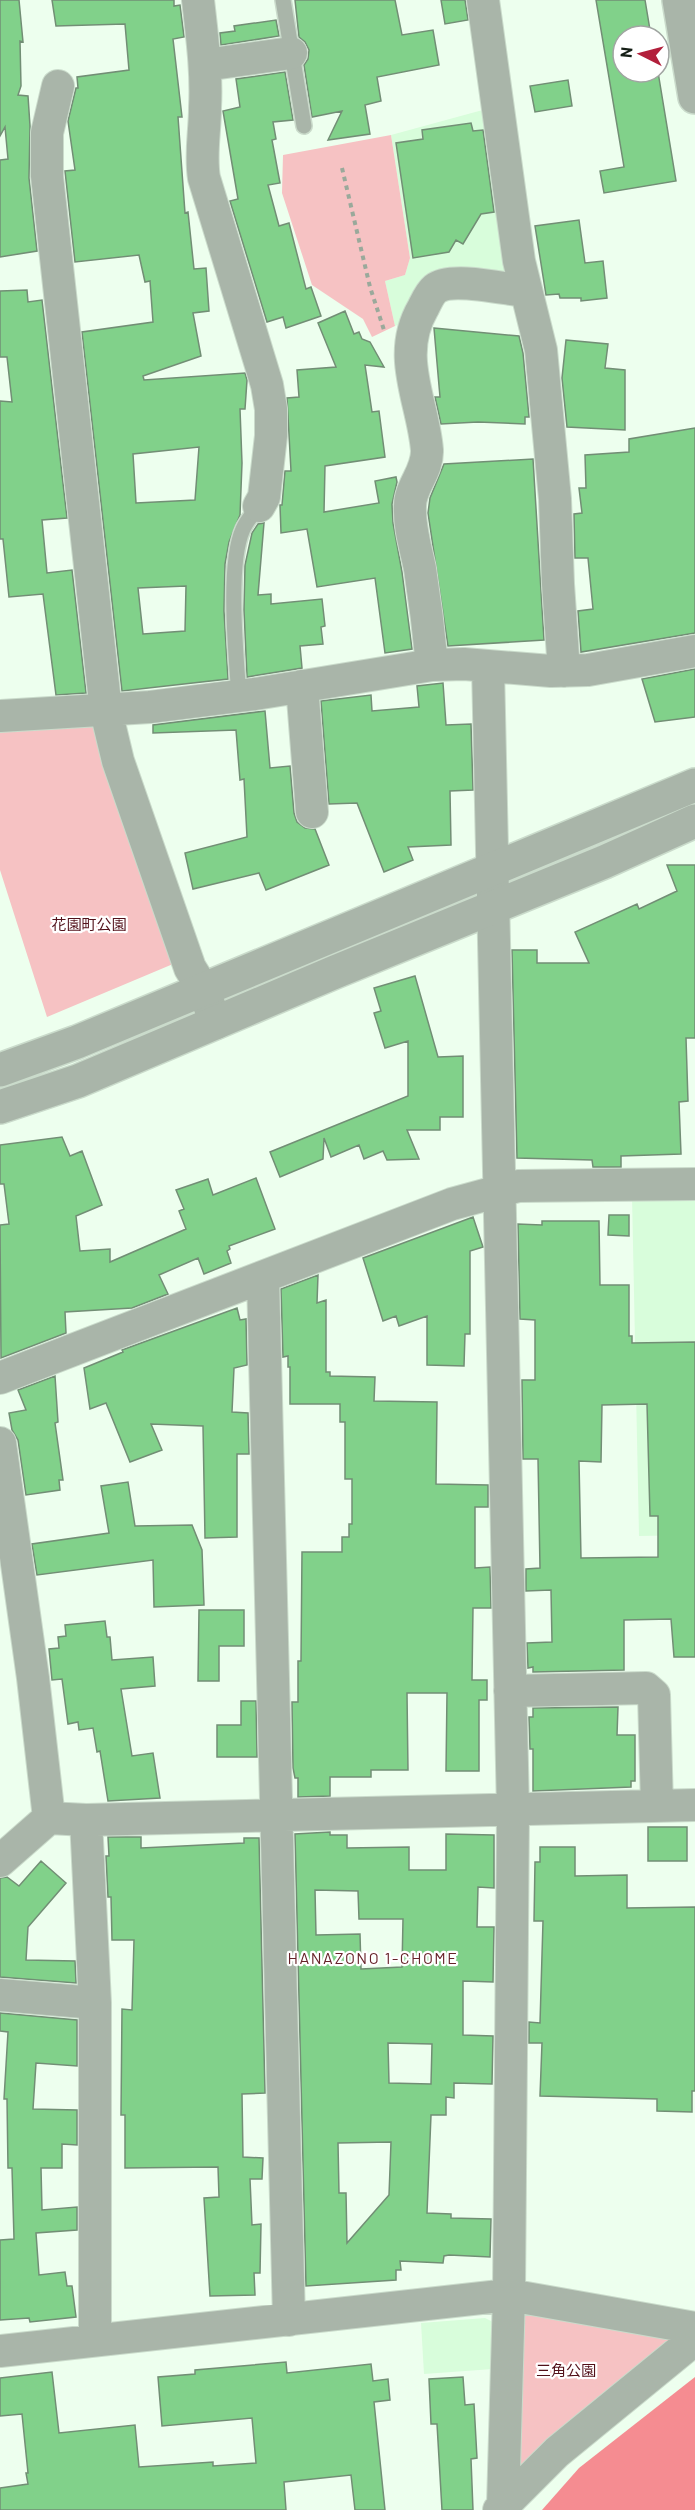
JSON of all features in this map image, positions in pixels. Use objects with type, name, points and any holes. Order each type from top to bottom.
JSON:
[{"type":"street","points":[[198,0],[205,65],[206,108],[201,161],[204,178],[260,357],[271,409],[271,436],[264,497],[259,506]]},
{"type":"street","points":[[483,0],[501,139],[525,291],[541,350],[555,499],[564,671]]},
{"type":"street","points":[[679,0],[695,97]]},
{"type":"street","points":[[205,65],[291,53]]},
{"type":"street","points":[[58,86],[47,133],[47,176],[106,711],[117,761],[190,968],[203,989],[216,1023]]},
{"type":"street","points":[[432,665],[410,516],[411,494],[424,468],[427,449],[411,377],[410,356],[414,326],[435,289],[453,283],[525,291]]},
{"type":"street","points":[[0,716],[106,711],[239,696],[432,665],[564,671],[621,666],[695,651]]},
{"type":"street","points":[[488,667],[513,1811],[509,2295],[501,2507]]},
{"type":"street","points":[[302,686],[312,812]]},
{"type":"street","points":[[0,1070],[77,1042],[695,785]]},
{"type":"street","points":[[0,1107],[78,1081],[695,821]]},
{"type":"street","points":[[0,1378],[452,1204],[500,1189],[518,1186],[695,1184]]},
{"type":"street","points":[[263,1278],[289,2320]]},
{"type":"street","points":[[0,1443],[33,1678],[49,1818]]},
{"type":"street","points":[[510,1691],[646,1688],[654,1695],[657,1806]]},
{"type":"street","points":[[0,1861],[49,1818],[86,1820],[695,1805]]},
{"type":"street","points":[[86,1820],[96,2002],[95,2340]]},
{"type":"street","points":[[0,1995],[96,2002]]},
{"type":"street","points":[[0,2351],[509,2295],[695,2328]]},
{"type":"street","points":[[501,2507],[557,2452],[695,2339]]},
{"type":"lane","points":[[283,0],[304,126]]},
{"type":"lane","points":[[239,696],[235,593],[238,545],[247,520],[259,506]]},
{"type":"path","points":[[342,168],[370,287],[385,331],[392,341],[410,356]]},
{"type":"shaded area","points":[[490,108],[516,282],[434,273],[409,320],[395,326],[385,281],[405,275],[410,258],[391,135]]},
{"type":"shaded area","points":[[695,1194],[695,1535],[639,1536],[632,1196]]},
{"type":"shaded area","points":[[485,2318],[493,2322],[493,2369],[424,2374],[421,2323]]},
{"type":"shaded area","points":[[695,2377],[695,2510],[542,2510],[579,2468]]},
{"type":"green space","points":[[391,135],[410,258],[405,275],[385,281],[395,326],[372,337],[363,319],[312,285],[282,193],[283,155]]},
{"type":"green space","name":"花園町公園","points":[[93,725],[97,729],[173,964],[47,1017],[0,870],[0,727]]},
{"type":"green space","name":"三角公園","points":[[526,2313],[678,2341],[518,2471],[521,2315]]},
{"type":"building","points":[[0,0],[19,0],[23,42],[20,41],[21,86],[18,95],[28,96],[29,178],[37,251],[0,257],[0,160],[8,159],[5,127],[0,136]]},
{"type":"building","points":[[52,0],[174,0],[174,6],[180,5],[184,37],[173,39],[182,117],[178,117],[185,213],[188,212],[194,269],[206,268],[209,311],[193,313],[201,356],[143,376],[144,380],[245,373],[247,380],[245,409],[240,409],[242,463],[240,515],[229,542],[225,564],[224,611],[228,679],[122,691],[82,332],[153,322],[150,281],[145,282],[139,255],[75,262],[65,171],[75,170],[68,121],[76,88],[78,88],[77,77],[129,70],[125,24],[56,26]],"holes":[[[199,447],[195,500],[136,503],[133,454]],[[186,586],[185,631],[143,634],[138,588]]]},
{"type":"building","points":[[295,0],[395,0],[402,35],[433,30],[439,65],[377,77],[381,101],[365,105],[370,134],[328,140],[342,111],[312,117],[304,65],[308,59],[309,50],[299,37]]},
{"type":"building","points":[[441,0],[465,0],[468,20],[445,24]]},
{"type":"building","points":[[596,0],[645,0],[649,24],[611,24],[611,84],[660,84],[676,181],[604,193],[600,171],[624,167]]},
{"type":"building","points":[[276,20],[279,36],[221,45],[220,33],[235,31],[234,26]]},
{"type":"building","points":[[285,72],[293,120],[273,122],[276,139],[272,140],[280,183],[268,185],[279,226],[289,223],[306,289],[311,287],[321,316],[286,328],[283,317],[267,322],[230,201],[238,199],[223,111],[240,107],[236,79]]},
{"type":"building","points":[[568,80],[572,106],[535,112],[530,86]]},
{"type":"building","points":[[471,123],[473,131],[483,130],[494,212],[481,214],[463,244],[456,240],[449,252],[413,258],[396,143],[423,139],[422,130]]},
{"type":"building","points":[[579,220],[585,263],[603,261],[607,298],[581,301],[581,298],[560,298],[559,294],[546,295],[535,226]]},
{"type":"building","points":[[27,290],[28,302],[42,300],[67,518],[42,520],[47,573],[72,570],[86,693],[56,695],[43,594],[9,597],[3,539],[0,539],[0,401],[12,402],[7,357],[0,357],[0,291]]},
{"type":"building","points":[[345,311],[354,334],[359,332],[362,339],[370,342],[384,367],[365,365],[372,412],[379,411],[385,457],[325,466],[324,512],[379,503],[375,481],[396,477],[392,504],[393,523],[412,649],[385,653],[375,578],[317,587],[307,529],[281,533],[280,505],[282,505],[285,471],[291,471],[287,398],[299,397],[297,370],[336,367],[318,323]]},
{"type":"building","points":[[434,328],[519,336],[523,353],[529,417],[525,417],[525,424],[478,422],[441,424],[435,397],[440,397]]},
{"type":"building","points":[[566,340],[608,344],[605,368],[625,370],[625,430],[567,427],[562,378]]},
{"type":"building","points":[[695,428],[695,633],[581,652],[578,611],[593,609],[588,558],[575,558],[574,514],[582,513],[579,488],[586,488],[585,455],[629,452],[629,439]]},
{"type":"building","points":[[533,459],[544,640],[448,646],[428,513],[430,498],[444,464]]},
{"type":"building","points":[[264,523],[258,595],[271,594],[271,604],[322,599],[325,626],[321,627],[323,644],[300,646],[302,668],[247,677],[244,610],[245,565],[252,533],[258,524]]},
{"type":"building","points":[[695,669],[695,717],[655,722],[642,679]]},
{"type":"building","points":[[443,683],[446,725],[471,724],[473,790],[450,791],[451,845],[408,847],[413,860],[384,872],[357,803],[329,804],[321,701],[371,695],[372,711],[419,707],[417,686]]},
{"type":"building","points":[[265,711],[270,768],[290,766],[294,813],[297,822],[305,828],[315,829],[329,865],[266,890],[259,873],[193,889],[185,853],[247,837],[244,779],[240,780],[236,730],[153,733],[153,725]]},
{"type":"building","points":[[667,865],[695,865],[695,1038],[686,1038],[688,1101],[679,1102],[681,1154],[621,1156],[621,1167],[593,1167],[592,1160],[517,1158],[512,950],[537,950],[537,963],[589,963],[575,932],[637,904],[639,909],[677,891]]},
{"type":"building","points":[[415,976],[438,1057],[463,1056],[463,1117],[440,1117],[440,1130],[407,1130],[419,1159],[387,1160],[383,1151],[364,1159],[359,1145],[331,1157],[324,1138],[323,1159],[280,1177],[270,1152],[408,1096],[408,1041],[385,1048],[374,1013],[381,1011],[374,988]]},
{"type":"building","points":[[62,1137],[70,1156],[82,1151],[102,1205],[76,1216],[80,1251],[110,1249],[110,1262],[186,1229],[179,1211],[184,1209],[176,1190],[208,1179],[213,1195],[256,1178],[275,1229],[229,1246],[230,1249],[227,1251],[231,1263],[204,1274],[198,1258],[159,1275],[168,1294],[132,1308],[65,1312],[66,1333],[1,1358],[0,1225],[9,1224],[4,1184],[0,1184],[0,1145]]},
{"type":"building","points":[[609,1215],[629,1215],[629,1236],[608,1235]]},
{"type":"building","points":[[473,1217],[483,1247],[470,1251],[470,1334],[465,1334],[464,1366],[427,1365],[427,1316],[399,1326],[396,1316],[383,1321],[363,1258]]},
{"type":"building","points":[[542,1221],[599,1221],[600,1285],[629,1285],[629,1336],[632,1336],[632,1343],[695,1342],[695,1657],[674,1657],[671,1619],[624,1620],[624,1670],[533,1672],[533,1667],[528,1668],[527,1643],[552,1642],[551,1590],[526,1591],[526,1569],[540,1568],[538,1459],[523,1459],[522,1380],[535,1380],[535,1320],[520,1319],[518,1224],[542,1225]],"holes":[[[647,1404],[650,1516],[658,1516],[658,1557],[581,1558],[579,1461],[601,1462],[602,1405]]]},
{"type":"building","points":[[318,1275],[317,1303],[326,1300],[326,1372],[330,1372],[330,1376],[375,1377],[374,1401],[437,1402],[436,1484],[488,1485],[488,1507],[475,1507],[475,1568],[490,1567],[491,1608],[473,1608],[472,1680],[487,1680],[487,1700],[479,1700],[479,1771],[446,1771],[447,1693],[407,1693],[408,1770],[371,1770],[371,1777],[330,1777],[330,1796],[298,1797],[298,1778],[295,1778],[293,1768],[292,1702],[298,1702],[298,1661],[301,1661],[302,1552],[342,1552],[342,1537],[349,1537],[349,1524],[352,1524],[352,1479],[345,1479],[345,1422],[340,1422],[340,1404],[290,1404],[290,1367],[288,1367],[288,1356],[283,1357],[281,1289]]},
{"type":"building","points":[[237,1308],[240,1320],[246,1319],[247,1365],[234,1368],[232,1412],[248,1413],[249,1454],[237,1454],[237,1537],[205,1538],[203,1426],[151,1424],[162,1450],[130,1462],[106,1403],[90,1409],[84,1368],[123,1352],[122,1350]]},
{"type":"building","points":[[55,1376],[58,1422],[55,1423],[63,1480],[59,1480],[60,1490],[26,1495],[18,1440],[12,1430],[9,1413],[26,1410],[18,1390]]},
{"type":"building","points":[[128,1482],[135,1526],[192,1525],[202,1550],[204,1605],[154,1607],[153,1560],[37,1575],[32,1544],[109,1533],[101,1486]]},
{"type":"building","points":[[199,1610],[244,1610],[244,1646],[219,1646],[219,1681],[198,1681]]},
{"type":"building","points":[[105,1621],[107,1637],[110,1637],[112,1660],[153,1657],[155,1686],[121,1689],[132,1756],[153,1753],[160,1798],[108,1801],[100,1751],[97,1752],[93,1728],[79,1730],[78,1722],[68,1724],[62,1679],[52,1680],[49,1649],[59,1648],[58,1637],[66,1636],[65,1625]]},
{"type":"building","points":[[241,1701],[256,1701],[257,1757],[217,1757],[217,1725],[241,1725]]},
{"type":"building","points":[[618,1707],[617,1735],[635,1735],[635,1781],[631,1781],[631,1787],[533,1791],[533,1749],[530,1749],[529,1717],[533,1717],[533,1708]]},
{"type":"building","points":[[648,1827],[687,1827],[687,1861],[648,1861]]},
{"type":"building","points":[[330,1832],[330,1835],[347,1835],[347,1848],[409,1847],[409,1870],[446,1870],[446,1834],[494,1835],[494,1888],[478,1887],[477,1927],[494,1927],[493,1982],[463,1981],[463,2035],[493,2036],[492,2084],[454,2083],[454,2098],[446,2097],[446,2115],[431,2115],[427,2213],[451,2214],[451,2218],[491,2219],[490,2257],[449,2255],[444,2256],[443,2263],[400,2261],[401,2270],[396,2270],[396,2280],[306,2286],[295,1834]],"holes":[[[315,1890],[358,1891],[359,1919],[403,1919],[402,1967],[361,1969],[360,1934],[316,1935]],[[388,2043],[432,2044],[431,2084],[389,2083]],[[391,2142],[389,2195],[347,2243],[346,2193],[339,2193],[338,2143]]]},
{"type":"building","points":[[108,1837],[141,1837],[141,1848],[244,1843],[244,1838],[259,1838],[265,2093],[242,2094],[243,2157],[263,2158],[262,2179],[250,2179],[252,2225],[261,2224],[260,2273],[254,2273],[255,2295],[210,2296],[204,2198],[219,2197],[218,2167],[125,2168],[125,2115],[121,2115],[122,2009],[132,2010],[134,1940],[112,1940],[111,1897],[108,1897],[106,1856],[109,1856]]},
{"type":"building","points":[[540,1847],[575,1847],[575,1876],[627,1875],[627,1908],[695,1907],[695,2091],[692,2091],[692,2112],[657,2111],[657,2099],[540,2096],[542,2043],[529,2043],[529,2022],[540,2023],[543,1921],[534,1921],[535,1862],[540,1862]]},
{"type":"building","points":[[41,1861],[66,1883],[28,1927],[26,1960],[75,1961],[76,1983],[0,1977],[0,1878],[7,1877],[19,1886]]},
{"type":"building","points":[[0,2013],[77,2020],[77,2066],[36,2063],[33,2109],[77,2110],[77,2145],[62,2144],[62,2168],[41,2168],[42,2210],[77,2207],[77,2230],[36,2233],[39,2275],[65,2272],[67,2286],[72,2286],[76,2317],[30,2322],[29,2318],[0,2320],[0,2240],[14,2239],[12,2168],[8,2168],[7,2099],[4,2099],[8,2032],[0,2031]]},
{"type":"building","points":[[286,2362],[287,2373],[371,2364],[373,2381],[388,2379],[390,2400],[374,2402],[385,2510],[355,2510],[351,2475],[284,2482],[286,2510],[0,2510],[0,2488],[28,2484],[26,2473],[28,2473],[22,2414],[0,2416],[0,2378],[52,2372],[59,2433],[135,2425],[139,2467],[213,2462],[213,2466],[256,2463],[252,2418],[162,2426],[158,2377],[195,2374],[195,2370]]},
{"type":"building","points":[[463,2377],[465,2405],[474,2404],[477,2458],[471,2459],[473,2510],[442,2510],[437,2424],[431,2424],[429,2379]]},
{"type":"district","name":"HANAZONO 1-CHOME","points":[[373,1957]]}]
